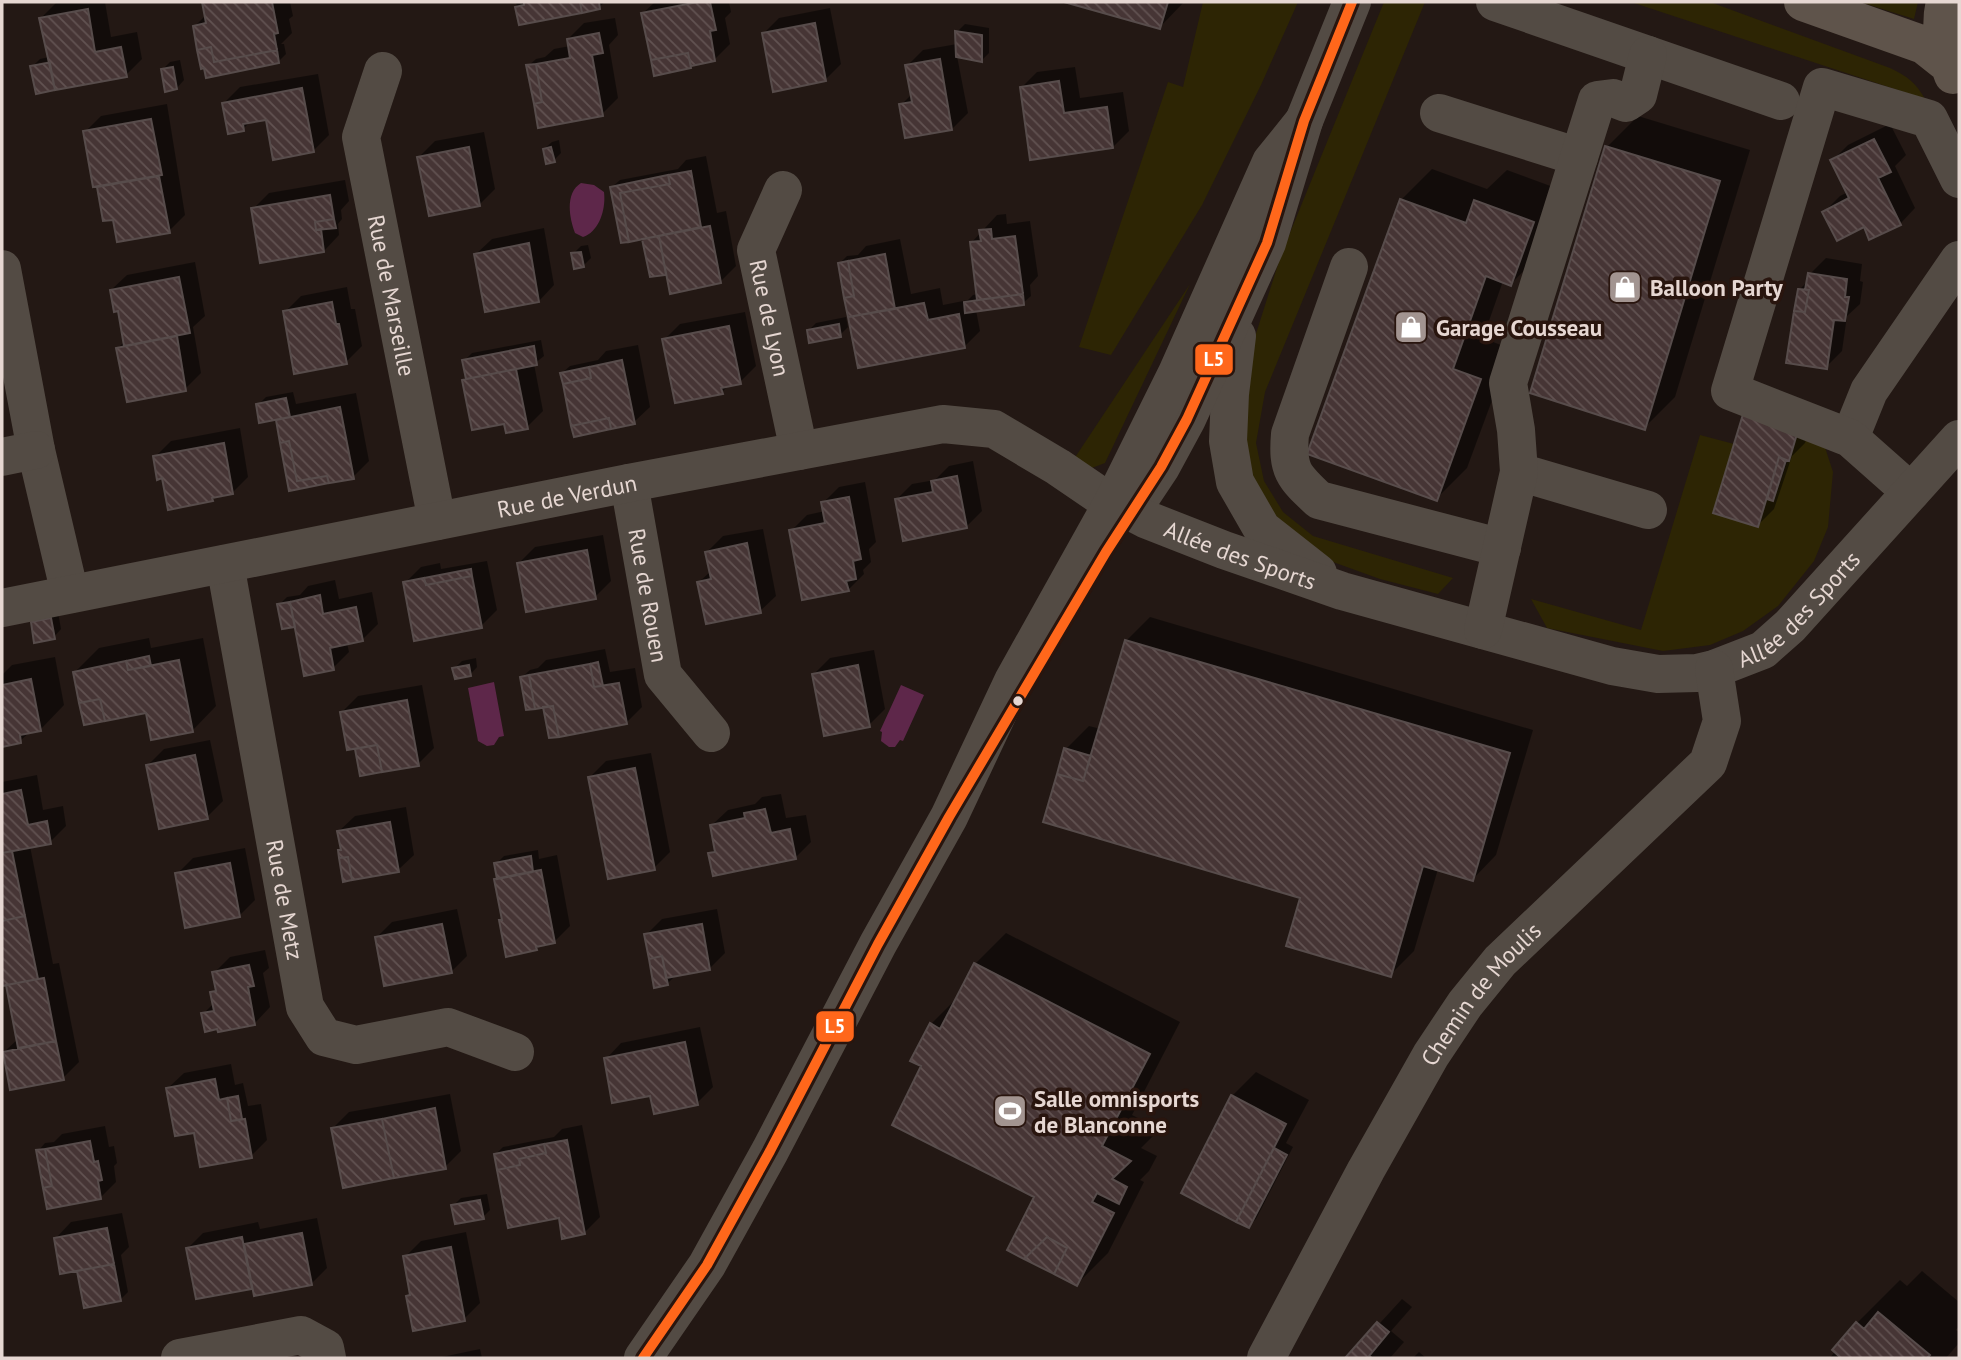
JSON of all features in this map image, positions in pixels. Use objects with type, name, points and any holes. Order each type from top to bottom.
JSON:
[{"type":"main road","points":[[1802,2],[1924,45],[1954,76]]},
{"type":"main road","points":[[1945,2],[1943,37],[1954,76]]},
{"type":"street","points":[[1122,506],[1161,467],[1187,419],[1267,243],[1304,121],[1352,2]]},
{"type":"street","points":[[1495,2],[1780,101]]},
{"type":"street","points":[[1483,630],[1519,472],[1516,430],[1508,383],[1597,100],[1613,98],[1626,103],[1637,95],[1648,55]]},
{"type":"street","name":"Rue de Marseille","points":[[383,71],[361,137],[437,522]]},
{"type":"street","points":[[1911,492],[1850,438],[1730,391],[1822,87],[1928,119],[1959,179]]},
{"type":"street","points":[[1439,113],[1579,157]]},
{"type":"street","points":[[643,1358],[707,1265],[878,944],[949,817],[1013,681],[1122,506],[1177,373],[1271,162],[1304,121]]},
{"type":"street","name":"Rue de Lyon","points":[[783,190],[756,250],[799,450]]},
{"type":"street","name":"Allée des Sports","points":[[1267,243],[1236,341],[1228,441],[1236,482],[1262,529],[1342,591]]},
{"type":"street","points":[[1850,438],[1869,391],[1959,260]]},
{"type":"street","points":[[1349,267],[1290,434],[1288,458],[1299,481],[1319,500],[1502,548]]},
{"type":"street","points":[[2,269],[19,453],[70,594]]},
{"type":"street","name":"Rue de Verdun","points":[[2,608],[629,483],[943,424],[994,429],[1058,467],[1087,489],[1122,506]]},
{"type":"street","name":"Allée des Sports","points":[[1122,506],[1224,550],[1342,591],[1612,666],[1658,674],[1697,673],[1763,650],[1790,626],[1959,439]]},
{"type":"street","points":[[1519,472],[1648,510]]},
{"type":"street","name":"Rue de Rouen","points":[[629,483],[663,675],[711,733]]},
{"type":"street","name":"Rue de Metz","points":[[225,564],[305,1007],[324,1037],[356,1045],[448,1027],[515,1052]]},
{"type":"street","name":"Chemin de Moulis","points":[[1266,1358],[1366,1170],[1432,1055],[1465,1004],[1500,961],[1709,763],[1722,722],[1714,669]]},
{"type":"street","points":[[180,1358],[301,1335],[326,1348],[327,1358]]},
{"type":"shaded area","points":[[1203,2],[1298,2],[1202,205],[1111,355],[1079,347],[1168,82],[1183,87]]},
{"type":"shaded area","points":[[1384,2],[1425,2],[1265,392],[1256,443],[1264,481],[1283,512],[1313,536],[1453,578],[1438,594],[1380,579],[1322,558],[1280,528],[1247,473],[1244,446],[1254,340],[1281,255]]},
{"type":"shaded area","points":[[1631,2],[1710,2],[1890,68],[1910,80],[1925,99]]},
{"type":"shaded area","points":[[1860,2],[1918,2],[1914,19]]},
{"type":"shaded area","points":[[581,183],[594,185],[604,192],[603,212],[598,224],[583,237],[575,233],[570,206],[572,193]]},
{"type":"shaded area","points":[[1190,284],[1105,463],[1089,469],[1074,459]]},
{"type":"shaded area","points":[[1799,427],[1822,438],[1833,472],[1828,527],[1814,561],[1778,606],[1743,631],[1710,645],[1663,651],[1547,628],[1531,599],[1641,630],[1700,435],[1734,444],[1713,513],[1758,526],[1767,499],[1774,501]]},
{"type":"shaded area","points":[[494,682],[504,736],[499,737],[494,745],[487,746],[478,741],[468,688]]},
{"type":"shaded area","points":[[901,685],[924,695],[903,741],[900,740],[895,747],[889,747],[881,741],[880,731]]},
{"type":"building","points":[[202,2],[272,2],[278,33],[274,34],[277,50],[214,62],[211,47],[197,50],[193,26],[206,23]]},
{"type":"building","points":[[524,2],[580,2],[582,13],[519,25],[515,7],[524,5]]},
{"type":"building","points":[[580,2],[599,2],[600,9],[582,13]]},
{"type":"building","points":[[710,2],[716,30],[710,31],[715,61],[691,66],[688,53],[651,60],[641,13]]},
{"type":"building","points":[[1064,2],[1168,2],[1160,29]]},
{"type":"building","points":[[88,9],[95,52],[121,47],[127,77],[55,90],[39,18]]},
{"type":"building","points":[[815,23],[826,81],[773,92],[762,33]]},
{"type":"building","points":[[955,31],[982,35],[982,62],[956,57]]},
{"type":"building","points":[[599,33],[603,53],[592,55],[603,116],[538,128],[534,104],[542,102],[536,64],[570,58],[567,39]]},
{"type":"building","points":[[211,47],[214,62],[277,50],[279,63],[206,78],[197,50]]},
{"type":"building","points":[[688,53],[691,68],[654,76],[651,60]]},
{"type":"building","points":[[940,59],[952,130],[905,138],[899,104],[912,102],[905,65]]},
{"type":"building","points":[[50,63],[55,90],[36,94],[30,66]]},
{"type":"building","points":[[536,64],[542,102],[534,104],[526,65]]},
{"type":"building","points":[[173,67],[177,89],[165,92],[161,69]]},
{"type":"building","points":[[1059,81],[1064,113],[1107,107],[1113,148],[1030,160],[1020,87]]},
{"type":"building","points":[[302,88],[314,152],[273,160],[266,120],[243,124],[244,131],[228,134],[222,103]]},
{"type":"building","points":[[151,119],[162,175],[93,187],[83,131]]},
{"type":"building","points":[[1874,139],[1891,172],[1878,178],[1901,225],[1869,240],[1864,227],[1837,241],[1822,212],[1849,198],[1830,160]]},
{"type":"building","name":"Balloon Party","points":[[1605,146],[1720,181],[1645,430],[1530,393]]},
{"type":"building","points":[[469,147],[480,206],[429,216],[417,157]]},
{"type":"building","points":[[551,147],[555,162],[546,164],[543,149]]},
{"type":"building","points":[[691,171],[701,227],[629,242],[620,193],[670,184],[668,175]]},
{"type":"building","points":[[668,175],[670,184],[620,193],[629,242],[621,243],[610,187]]},
{"type":"building","points":[[159,176],[170,233],[117,242],[113,220],[103,221],[97,187]]},
{"type":"building","points":[[330,195],[334,219],[315,222],[316,230],[321,229],[324,252],[260,263],[251,208]]},
{"type":"building","name":"Garage Cousseau","points":[[1400,199],[1466,223],[1474,200],[1534,222],[1511,286],[1486,276],[1453,369],[1481,379],[1437,501],[1307,454]]},
{"type":"building","points":[[334,219],[336,228],[316,230],[315,222]]},
{"type":"building","points":[[710,226],[721,283],[670,294],[659,236]]},
{"type":"building","points":[[991,229],[992,239],[1015,236],[1023,294],[977,300],[970,242],[981,241],[979,230]]},
{"type":"building","points":[[659,236],[666,275],[650,277],[642,239]]},
{"type":"building","points":[[529,243],[539,302],[485,312],[474,254]]},
{"type":"building","points":[[581,252],[584,267],[574,269],[571,253]]},
{"type":"building","points":[[885,254],[895,309],[848,317],[844,298],[854,296],[848,261]]},
{"type":"building","points":[[848,261],[854,296],[844,298],[838,263]]},
{"type":"building","points":[[1808,273],[1847,279],[1845,297],[1849,297],[1845,321],[1834,320],[1827,369],[1786,363],[1794,311],[1805,312],[1809,290],[1805,290]]},
{"type":"building","points":[[179,277],[190,333],[124,346],[118,311],[114,312],[110,290]]},
{"type":"building","points":[[1798,289],[1809,290],[1805,312],[1794,311]]},
{"type":"building","points":[[1023,294],[1024,305],[965,313],[964,302]]},
{"type":"building","points":[[332,302],[347,364],[294,374],[283,311]]},
{"type":"building","points":[[924,303],[928,320],[959,314],[965,348],[858,368],[848,317]]},
{"type":"building","points":[[839,324],[841,337],[809,343],[807,330]]},
{"type":"building","points":[[729,326],[741,384],[721,388],[723,394],[675,403],[662,339]]},
{"type":"building","points":[[177,336],[186,391],[127,402],[116,348]]},
{"type":"building","points":[[534,346],[537,365],[466,379],[462,360]]},
{"type":"building","points":[[622,360],[635,424],[611,429],[609,418],[571,426],[563,384],[591,378],[589,367]]},
{"type":"building","points":[[589,367],[591,378],[563,384],[560,373]]},
{"type":"building","points":[[516,369],[528,429],[506,433],[504,424],[472,430],[462,380]]},
{"type":"building","points":[[286,398],[290,417],[259,423],[256,404]]},
{"type":"building","points":[[340,407],[354,479],[329,483],[327,476],[297,481],[289,441],[280,443],[276,420]]},
{"type":"building","points":[[1744,411],[1799,427],[1789,461],[1779,457],[1758,527],[1713,513]]},
{"type":"building","points":[[609,418],[611,429],[574,437],[571,426]]},
{"type":"building","points":[[289,441],[297,481],[327,476],[329,483],[289,491],[280,443]]},
{"type":"building","points":[[224,443],[233,494],[168,510],[162,478],[157,480],[153,456]]},
{"type":"building","points":[[1779,457],[1786,460],[1773,501],[1767,499]]},
{"type":"building","points":[[957,476],[967,528],[903,541],[895,499],[933,492],[931,481]]},
{"type":"building","points":[[849,497],[861,559],[853,561],[856,579],[846,581],[849,591],[802,600],[789,530],[825,523],[821,502]]},
{"type":"building","points":[[747,543],[761,613],[706,624],[697,582],[711,579],[705,552]]},
{"type":"building","points":[[587,550],[596,599],[526,612],[517,563]]},
{"type":"building","points":[[471,569],[472,576],[426,585],[424,578]]},
{"type":"building","points":[[472,576],[482,628],[414,641],[403,582],[424,578],[426,585]]},
{"type":"building","points":[[320,595],[323,614],[356,607],[363,641],[330,648],[334,670],[304,676],[290,602]]},
{"type":"building","points":[[290,602],[295,627],[282,629],[277,604]]},
{"type":"building","points":[[51,618],[55,639],[34,643],[31,622]]},
{"type":"building","points":[[1125,640],[1510,753],[1473,881],[1423,866],[1391,977],[1286,946],[1300,898],[1043,822],[1057,774],[1083,781]]},
{"type":"building","points":[[149,656],[151,666],[128,670],[126,661]]},
{"type":"building","points":[[179,660],[193,732],[151,740],[146,713],[105,721],[100,699],[79,703],[73,672],[126,661],[128,670]]},
{"type":"building","points":[[598,662],[603,686],[594,687],[590,664]]},
{"type":"building","points":[[590,664],[594,687],[619,683],[627,724],[559,737],[553,706],[535,709],[529,675]]},
{"type":"building","points":[[469,665],[471,676],[455,679],[452,668]]},
{"type":"building","points":[[858,665],[870,727],[824,736],[812,674]]},
{"type":"building","points":[[529,675],[535,709],[526,710],[520,677]]},
{"type":"building","points":[[31,679],[41,731],[20,735],[21,743],[2,747],[2,685]]},
{"type":"building","points":[[100,699],[105,721],[84,725],[79,703]]},
{"type":"building","points":[[407,700],[419,766],[382,772],[377,745],[347,750],[340,712]]},
{"type":"building","points":[[553,706],[559,737],[549,738],[543,707]]},
{"type":"building","points":[[377,745],[382,772],[360,776],[355,749]]},
{"type":"building","points":[[1064,748],[1091,756],[1083,781],[1057,774]]},
{"type":"building","points":[[195,755],[208,819],[159,829],[146,765]]},
{"type":"building","points":[[635,768],[655,870],[608,879],[588,777]]},
{"type":"building","points":[[21,790],[28,825],[47,821],[51,844],[2,853],[2,794]]},
{"type":"building","points":[[765,809],[771,833],[790,829],[796,859],[713,876],[708,853],[715,852],[710,825],[745,818],[744,813]]},
{"type":"building","points":[[390,822],[399,872],[352,880],[348,857],[339,858],[338,850],[341,850],[337,831]]},
{"type":"building","points":[[12,851],[25,916],[2,921],[2,853]]},
{"type":"building","points":[[531,856],[533,872],[497,879],[494,863]]},
{"type":"building","points":[[348,857],[352,880],[343,882],[339,858]]},
{"type":"building","points":[[230,863],[240,917],[185,928],[175,873]]},
{"type":"building","points":[[541,870],[555,943],[506,957],[494,879]]},
{"type":"building","points":[[25,916],[38,979],[2,986],[2,921]]},
{"type":"building","points":[[442,924],[452,973],[384,986],[375,937]]},
{"type":"building","points":[[702,924],[710,970],[666,978],[662,956],[649,959],[644,934]]},
{"type":"building","points":[[662,956],[668,985],[654,988],[649,959]]},
{"type":"building","name":"Salle omnisports de Blanconne","points":[[974,963],[1150,1054],[1102,1146],[1131,1161],[1112,1179],[1127,1187],[1119,1204],[1097,1193],[1092,1202],[1114,1213],[1077,1286],[1054,1274],[1067,1248],[1047,1237],[1024,1259],[1007,1250],[1034,1197],[892,1125],[921,1066],[910,1061],[930,1023],[940,1029]]},
{"type":"building","points":[[249,965],[254,986],[248,987],[255,1025],[205,1032],[201,1013],[214,1011],[210,992],[216,991],[212,972]]},
{"type":"building","points":[[44,978],[56,1041],[18,1048],[6,985]]},
{"type":"building","points":[[56,1041],[64,1080],[10,1090],[3,1052]]},
{"type":"building","points":[[685,1042],[698,1105],[654,1114],[650,1096],[612,1103],[604,1058]]},
{"type":"building","points":[[215,1079],[219,1100],[227,1098],[231,1121],[245,1119],[252,1158],[200,1167],[194,1133],[175,1136],[166,1088]]},
{"type":"building","points":[[1231,1095],[1286,1124],[1236,1222],[1181,1193]]},
{"type":"building","points":[[238,1096],[242,1119],[231,1121],[227,1098]]},
{"type":"building","points":[[435,1108],[446,1169],[394,1178],[382,1119]]},
{"type":"building","points":[[382,1119],[394,1178],[343,1188],[331,1128]]},
{"type":"building","points":[[567,1140],[585,1234],[562,1239],[559,1218],[508,1228],[497,1170],[520,1165],[519,1159],[546,1153],[544,1144]]},
{"type":"building","points":[[90,1141],[94,1162],[98,1161],[102,1180],[98,1181],[101,1199],[47,1209],[43,1188],[52,1186],[45,1149]]},
{"type":"building","points":[[544,1144],[546,1153],[519,1159],[520,1165],[497,1170],[494,1154]]},
{"type":"building","points":[[1274,1148],[1287,1155],[1249,1228],[1236,1222]]},
{"type":"building","points":[[45,1149],[52,1186],[43,1188],[36,1150]]},
{"type":"building","points":[[480,1200],[484,1219],[455,1224],[451,1205]]},
{"type":"building","points":[[107,1228],[114,1264],[60,1274],[54,1238]]},
{"type":"building","points":[[302,1233],[312,1285],[254,1296],[244,1244]]},
{"type":"building","points":[[242,1237],[252,1289],[196,1299],[186,1248]]},
{"type":"building","points":[[1047,1237],[1067,1248],[1054,1274],[1024,1259]]},
{"type":"building","points":[[451,1247],[465,1321],[413,1331],[406,1296],[410,1295],[403,1256]]},
{"type":"building","points":[[114,1264],[121,1301],[84,1308],[77,1271]]},
{"type":"building","points":[[1878,1312],[1930,1355],[1927,1358],[1841,1358],[1832,1350],[1856,1322],[1864,1329]]},
{"type":"building","points":[[1377,1322],[1389,1332],[1369,1356],[1372,1358],[1345,1358]]},
{"type":"transit line","name":"L5","points":[[643,1358],[707,1265],[878,944],[949,817],[1106,552],[1161,467],[1187,419],[1267,243],[1304,121],[1352,2]]},
{"type":"place","name":"Balloon Party","points":[[1625,287]]},
{"type":"place","name":"Garage Cousseau","points":[[1411,327]]},
{"type":"place","name":"Salle omnisports de Blanconne","points":[[1010,1111]]}]
